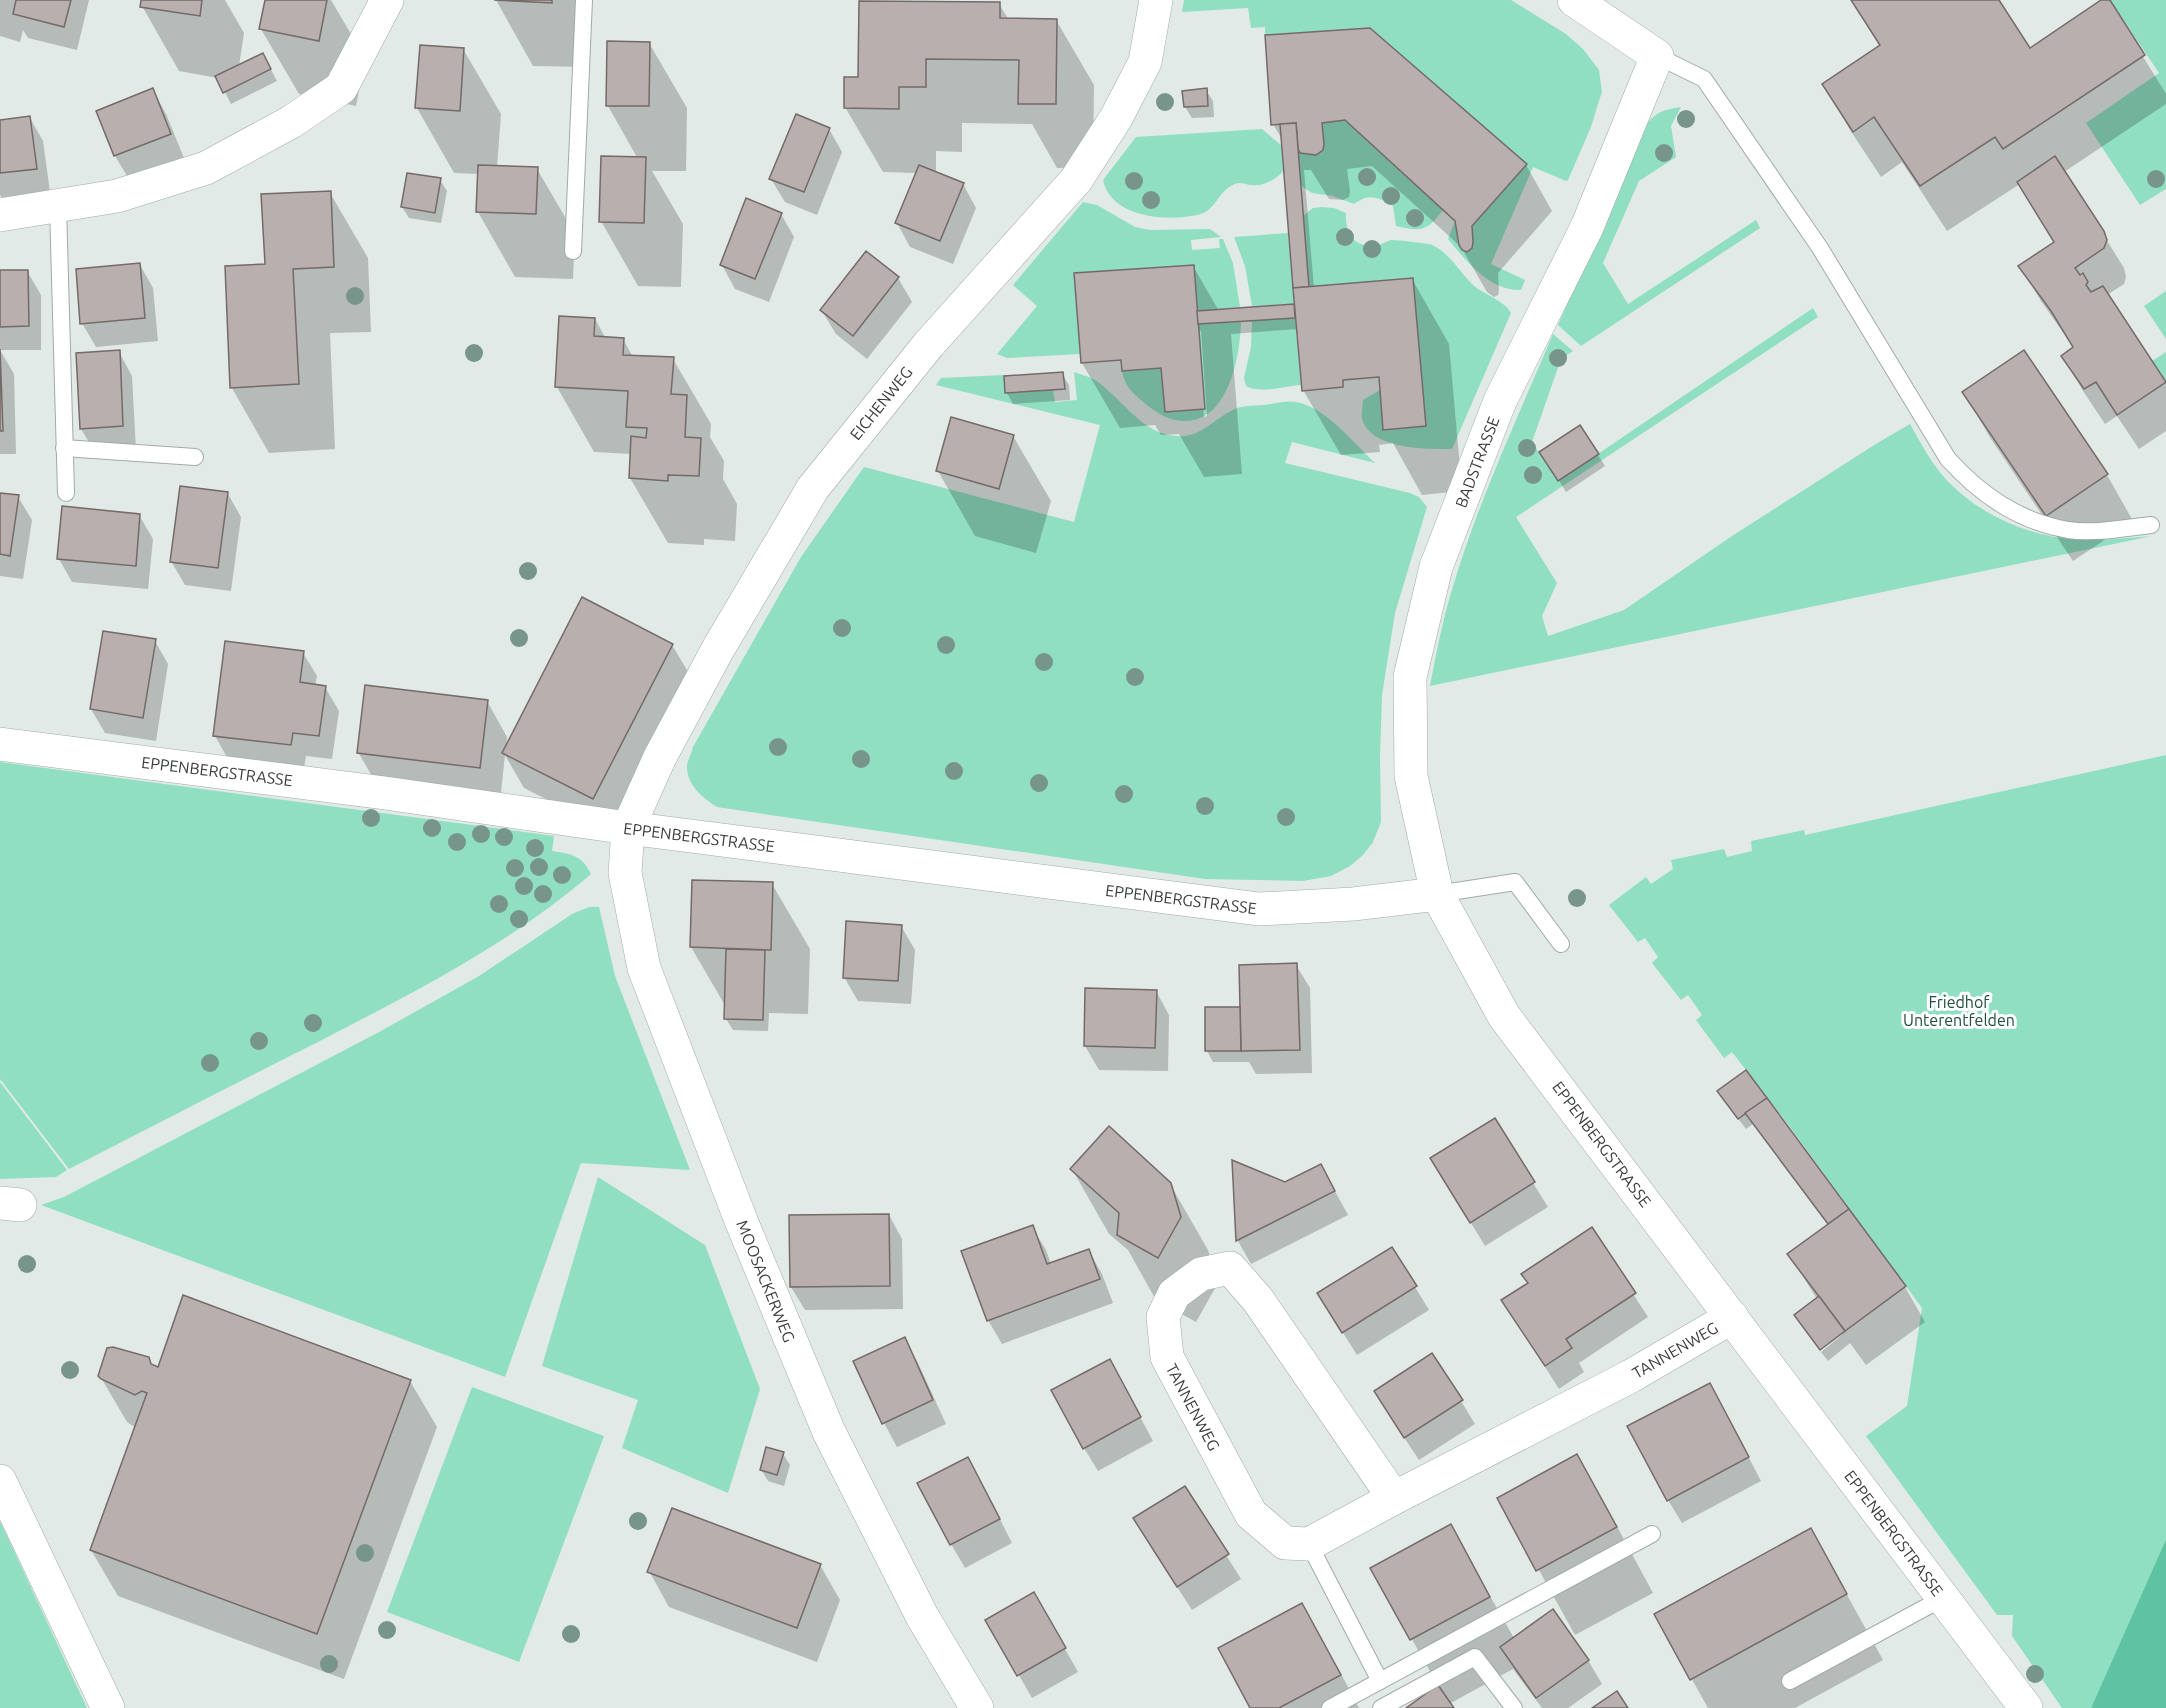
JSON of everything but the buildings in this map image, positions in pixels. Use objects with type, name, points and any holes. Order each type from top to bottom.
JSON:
[{"type":"street","points":[[0,214],[117,196],[206,168],[291,122],[340,88],[387,0]]},
{"type":"street","name":"EICHENWEG","points":[[628,828],[660,757],[718,649],[813,488],[929,344],[1076,180],[1105,136],[1144,62],[1156,0]]},
{"type":"street","points":[[1574,0],[1657,56]]},
{"type":"street","name":"BADSTRASSE","points":[[1437,894],[1411,776],[1410,677],[1436,567],[1500,401],[1587,227],[1657,56]]},
{"type":"street","name":"EPPENBERGSTRASSE","points":[[0,744],[1259,909],[1353,904],[1437,894],[1504,1016],[2026,1708]]},
{"type":"street","name":"MOOSACKERWEG","points":[[628,828],[625,873],[644,968],[742,1223],[829,1432],[922,1617],[976,1708]]},
{"type":"street","name":"TANNENWEG","points":[[1394,1498],[1258,1300],[1230,1268],[1201,1274],[1174,1294],[1163,1317],[1167,1357],[1251,1514],[1285,1543],[1309,1544],[1631,1376],[1732,1317]]},
{"type":"street","points":[[0,1481],[108,1708]]},
{"type":"lane","points":[[573,251],[584,0]]},
{"type":"lane","points":[[1657,56],[1704,79],[1820,248],[1948,459],[1970,482],[2002,506],[2028,518],[2069,530],[2110,530],[2151,525]]},
{"type":"lane","points":[[58,206],[66,494]]},
{"type":"lane","points":[[64,448],[195,458]]},
{"type":"lane","points":[[1437,894],[1515,882],[1561,944]]},
{"type":"lane","points":[[1330,1708],[1652,1534]]},
{"type":"lane","points":[[1309,1544],[1380,1681]]},
{"type":"lane","points":[[1790,1681],[1943,1598]]},
{"type":"lane","points":[[1381,1708],[1475,1657],[1514,1708]]},
{"type":"green space","points":[[1184,0],[1511,0],[1566,34],[1583,49],[1599,70],[1602,92],[1591,127],[1568,180],[1533,167],[1491,264],[1525,280],[1521,290],[1499,286],[1480,274],[1448,239],[1455,221],[1460,246],[1467,252],[1472,249],[1472,226],[1527,164],[1371,29],[1265,35],[1265,27],[1251,28],[1248,8],[1182,12]]},
{"type":"green space","points":[[2110,0],[2166,0],[2166,189],[2140,205],[2086,123],[2159,73]]},
{"type":"green space","points":[[1681,107],[1671,126],[1676,157],[1639,181],[1603,263],[1628,304],[1756,220],[1760,228],[1581,346],[1558,325],[1641,133],[1657,114]]},
{"type":"green space","points":[[1345,120],[1443,210],[1433,222],[1418,229],[1396,226],[1393,206],[1383,200],[1369,197],[1354,204],[1333,196],[1312,193],[1300,185],[1298,149],[1301,153],[1316,155],[1323,150],[1322,123]]},
{"type":"green space","points":[[1262,129],[1281,145],[1283,171],[1264,184],[1233,185],[1225,190],[1207,211],[1202,213],[1173,218],[1148,216],[1136,212],[1115,201],[1107,191],[1103,180],[1136,137]]},
{"type":"green space","points":[[1083,202],[1097,205],[1135,227],[1150,230],[1210,229],[1221,237],[1191,240],[1192,250],[1220,248],[1219,239],[1223,239],[1233,263],[1240,307],[1197,311],[1194,265],[1074,273],[1080,354],[1007,358],[997,354],[1037,306],[1013,285]]},
{"type":"green space","points":[[1313,208],[1334,208],[1346,213],[1349,233],[1363,245],[1378,245],[1391,240],[1432,245],[1451,259],[1478,289],[1501,302],[1511,313],[1452,449],[1401,446],[1376,437],[1367,429],[1362,419],[1363,400],[1380,390],[1383,430],[1413,278],[1309,287],[1303,216]]},
{"type":"green space","points":[[1288,233],[1294,304],[1252,306],[1245,266],[1234,237]]},
{"type":"green space","points":[[2166,291],[2166,339],[2144,306]]},
{"type":"green space","points":[[1813,308],[1818,317],[1516,517],[1557,583],[1542,616],[1548,636],[1624,610],[1732,536],[1910,424],[1931,460],[1952,485],[1981,508],[2015,526],[2033,532],[2080,540],[2152,536],[1430,686],[1439,639],[1461,560],[1498,462],[1553,334],[1573,351],[1561,359],[1532,442],[1558,481]]},
{"type":"green space","points":[[1295,318],[1301,385],[1265,389],[1246,386],[1244,378],[1251,347],[1252,321]]},
{"type":"green space","points":[[1241,322],[1238,352],[1229,384],[1213,410],[1201,418],[1186,421],[1166,417],[1152,409],[1131,391],[1122,371],[1161,368],[1165,412],[1205,409],[1198,324]]},
{"type":"green space","points":[[2166,352],[2166,382],[2152,361]]},
{"type":"green space","points":[[1074,372],[1090,377],[1105,387],[1142,422],[1153,429],[1177,436],[1198,432],[1229,412],[1242,407],[1288,401],[1307,405],[1328,418],[1375,463],[1292,442],[1285,463],[1410,493],[1419,497],[1427,507],[1395,613],[1382,695],[1381,822],[1373,842],[1350,866],[1331,876],[1303,881],[1205,879],[717,807],[706,800],[692,785],[687,765],[693,747],[801,557],[864,467],[1074,522],[1100,425],[936,385],[941,378],[1003,375],[1053,390],[1055,402],[1077,400]]},
{"type":"green space","name":"Friedhof Unterentfelden","points":[[2166,755],[2166,1540],[2091,1708],[2062,1708],[2012,1636],[2013,1615],[1997,1615],[1866,1436],[1907,1406],[1922,1308],[1787,1123],[1732,1052],[1724,1058],[1696,1020],[1702,1015],[1688,995],[1681,1000],[1652,963],[1658,957],[1645,938],[1638,942],[1609,905],[1646,877],[1651,884],[1673,869],[1671,860],[1724,849],[1727,857],[1752,851],[1751,841],[1804,830],[1805,835]]},
{"type":"green space","points":[[0,762],[554,836],[552,851],[575,856],[584,863],[591,874],[528,923],[426,985],[69,1169],[0,1079]]},
{"type":"green space","points":[[589,907],[599,907],[615,976],[690,1170],[581,1163],[505,1377],[41,1205],[64,1197],[381,1031],[479,976],[572,914]]},
{"type":"green space","points":[[0,1082],[67,1170],[56,1177],[0,1179]]},
{"type":"green space","points":[[598,1177],[705,1245],[760,1389],[728,1493],[622,1448],[638,1400],[542,1366]]},
{"type":"green space","points":[[472,1387],[604,1436],[519,1662],[387,1612]]},
{"type":"green space","points":[[0,1521],[87,1708],[0,1708]]},
{"type":"green space","points":[[2166,1540],[2166,1708],[2091,1708],[2164,1544]]}]
